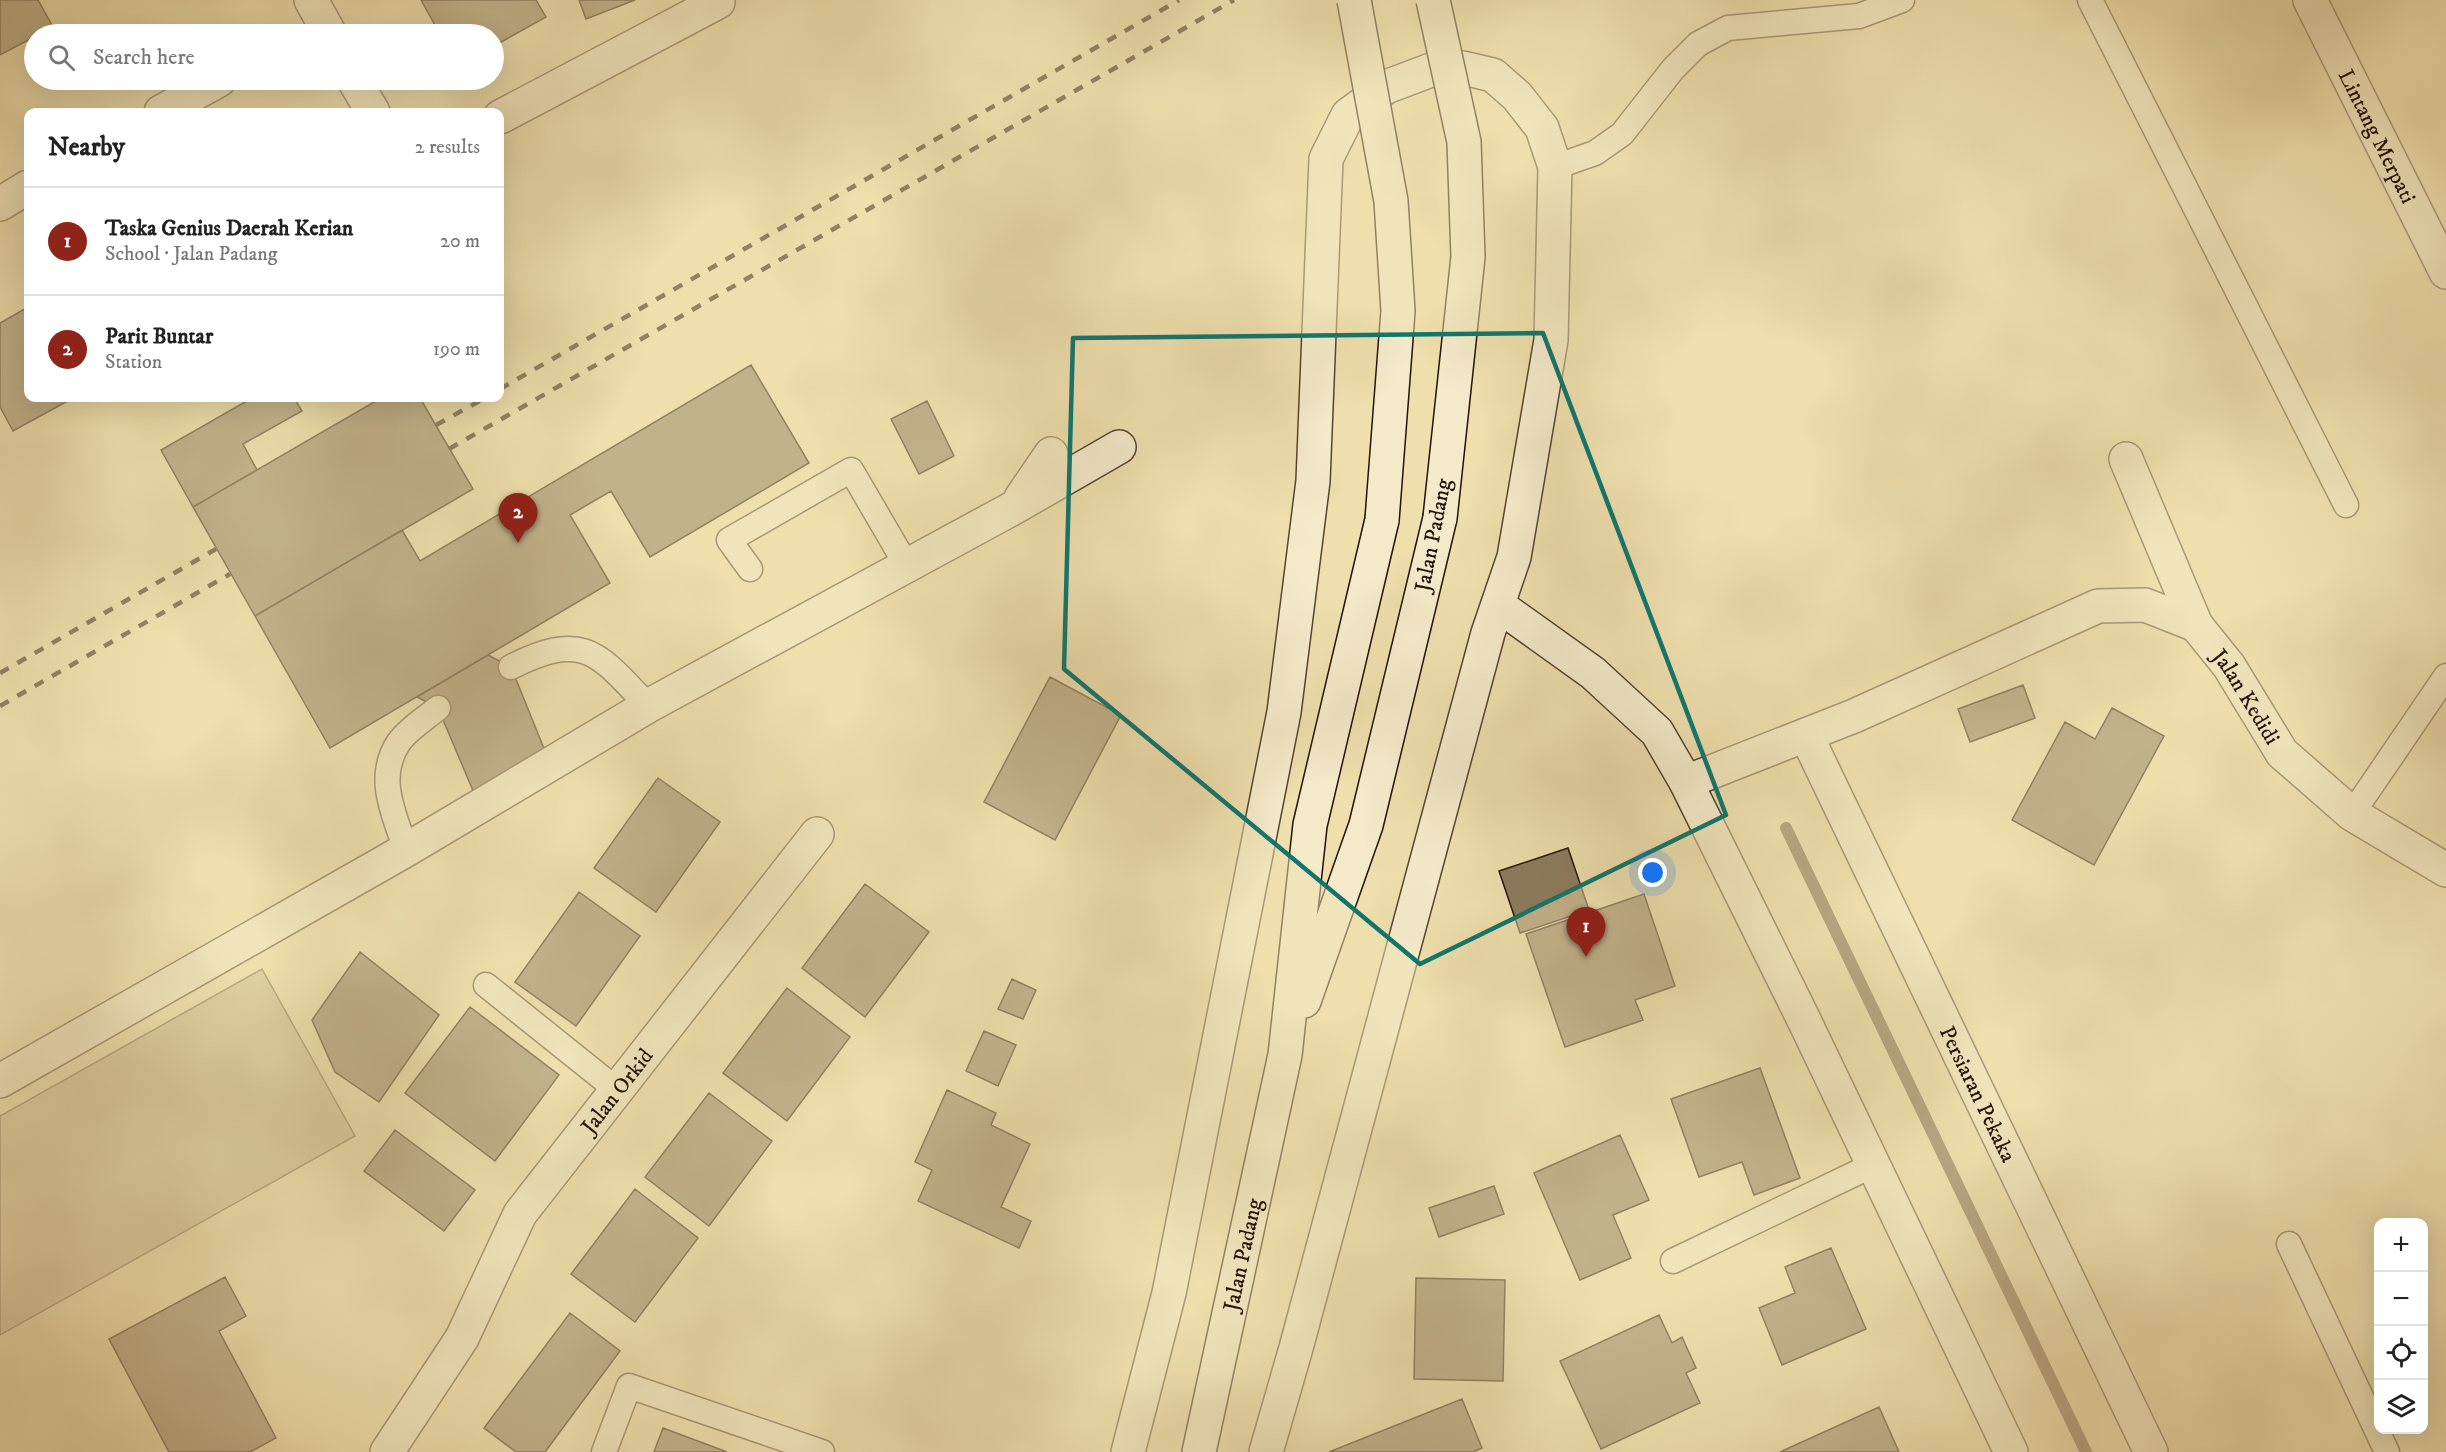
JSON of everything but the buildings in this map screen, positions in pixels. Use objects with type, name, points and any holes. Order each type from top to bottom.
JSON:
[{"type":"street","name":"Jalan Padang","points":[[1199,1452],[1285,1055],[1310,825],[1382,520],[1398,311],[1391,201],[1354,0]]},
{"type":"street","name":"Jalan Padang","points":[[1285,1055],[1366,825],[1440,518],[1468,257],[1464,142],[1433,0]]},
{"type":"street","name":"Lintang Merpati","points":[[2310,0],[2446,272]]},
{"type":"street","points":[[504,115],[718,2]]},
{"type":"street","points":[[1128,1452],[1169,1293],[1284,712],[1313,482],[1326,159],[1348,116],[1386,87],[1431,70],[1463,68],[1494,75],[1517,96],[1542,128],[1556,167],[1551,340],[1514,557],[1488,633],[1300,1336],[1266,1452]]},
{"type":"street","points":[[168,108],[201,90]]},
{"type":"street","points":[[360,90],[371,108]]},
{"type":"street","points":[[0,204],[24,190]]},
{"type":"street","points":[[0,1081],[406,849],[648,706],[1015,507],[1119,447]]},
{"type":"street","points":[[1015,507],[1051,454]]},
{"type":"street","name":"Jalan Kedidi","points":[[2126,459],[2196,625],[2229,666],[2282,753],[2352,814],[2446,870]]},
{"type":"street","points":[[1498,605],[1593,673],[1657,732],[1686,782],[2011,1452]]},
{"type":"street","points":[[1686,782],[1854,716],[2098,606],[2145,605],[2196,625]]},
{"type":"street","name":"Persiaran Pekaka","points":[[1806,735],[2151,1452]]},
{"type":"street","name":"Jalan Orkid","points":[[387,1452],[462,1338],[520,1214],[817,834]]},
{"type":"lane","points":[[1556,167],[1595,153],[1622,134],[1673,69],[1698,44],[1728,28],[1859,15],[1902,0]]},
{"type":"lane","points":[[2090,0],[2346,505]]},
{"type":"lane","points":[[750,569],[729,540],[850,470],[907,566]]},
{"type":"lane","points":[[511,667],[538,652],[567,647],[588,652],[610,667],[648,706]]},
{"type":"lane","points":[[2352,814],[2446,676]]},
{"type":"lane","points":[[406,849],[388,794],[387,765],[400,741],[438,708]]},
{"type":"lane","points":[[486,985],[617,1090]]},
{"type":"lane","points":[[1673,1261],[1873,1166]]},
{"type":"lane","points":[[2289,1244],[2387,1452]]},
{"type":"lane","points":[[604,1452],[629,1386],[822,1452]]},
{"type":"highlighted area","points":[[1543,333],[1726,815],[1420,964],[1064,669],[1073,338]]},
{"type":"shaded area","points":[[262,969],[355,1136],[0,1335],[0,1116]]},
{"type":"waterway","points":[[1786,828],[2086,1452]]},
{"type":"railway","points":[[504,387],[1179,0]]},
{"type":"railway","points":[[449,449],[1234,0]]},
{"type":"railway","points":[[436,425],[478,402]]},
{"type":"railway","points":[[0,673],[216,549]]},
{"type":"railway","points":[[0,706],[230,574]]},
{"type":"place","name":"Parit Buntar","points":[[518,543]]},
{"type":"place","name":"Taska Genius Daerah Kerian","points":[[1586,957]]}]
